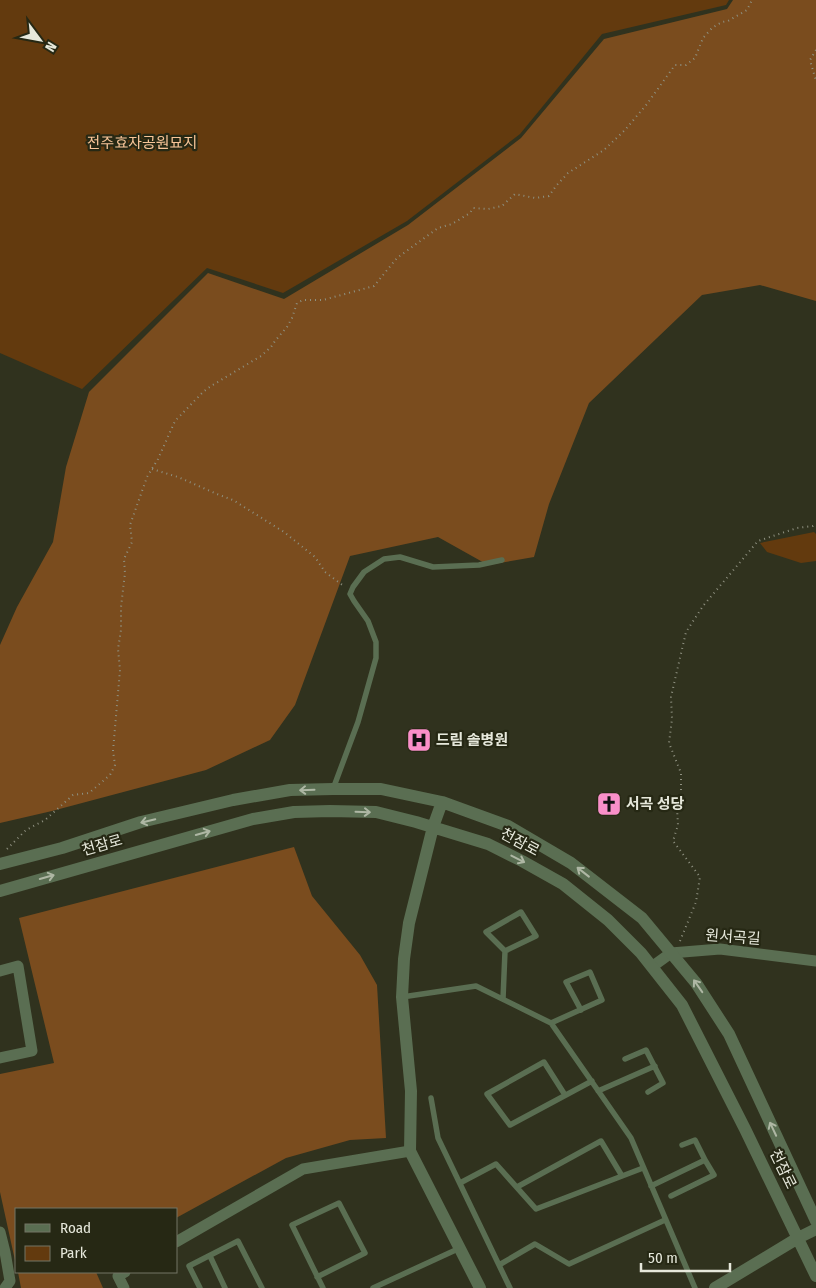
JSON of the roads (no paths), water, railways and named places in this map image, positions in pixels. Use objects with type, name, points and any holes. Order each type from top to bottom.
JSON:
[{"type":"street","name":"천잠로","points":[[2,859],[62,848],[141,822],[233,800],[290,790],[381,789],[442,802],[508,826],[571,863],[642,918],[674,952],[729,1034],[816,1221]]},
{"type":"street","points":[[442,802],[433,827],[409,923],[404,959],[402,997],[411,1091],[410,1151],[480,1288]]},
{"type":"street","name":"천잠로","points":[[0,891],[253,819],[294,812],[376,812],[488,844],[563,884],[608,920],[653,966],[682,1005],[746,1128],[816,1276]]},
{"type":"street","name":"원서곡길","points":[[674,952],[720,948],[816,961]]},
{"type":"street","points":[[653,966],[674,952]]},
{"type":"street","points":[[0,971],[18,966],[32,1051],[0,1058]]},
{"type":"street","points":[[178,1241],[303,1169],[410,1151]]},
{"type":"street","points":[[715,1288],[816,1229]]},
{"type":"street","points":[[0,1232],[10,1281],[5,1288]]},
{"type":"street","points":[[123,1273],[118,1276],[124,1288]]},
{"type":"lane","points":[[333,789],[358,722],[376,658],[376,642],[368,621],[350,594],[364,572],[384,559],[400,557],[433,567],[479,565],[502,560]]},
{"type":"lane","points":[[503,999],[504,952],[486,932],[522,912],[536,936],[504,952]]},
{"type":"lane","points":[[550,1023],[581,1010],[602,1000],[590,972],[566,982],[581,1010]]},
{"type":"lane","points":[[402,997],[476,986],[550,1023],[631,1138],[695,1288]]},
{"type":"lane","points":[[625,1059],[646,1050],[663,1082],[648,1092]]},
{"type":"lane","points":[[565,1095],[544,1062],[487,1094],[510,1125],[592,1082]]},
{"type":"lane","points":[[598,1091],[655,1066]]},
{"type":"lane","points":[[431,1098],[438,1138],[510,1288]]},
{"type":"lane","points":[[671,1196],[714,1175],[695,1140],[682,1145]]},
{"type":"lane","points":[[517,1187],[601,1141],[622,1176]]},
{"type":"lane","points":[[651,1186],[705,1160]]},
{"type":"lane","points":[[460,1183],[496,1164],[536,1209],[644,1168]]},
{"type":"lane","points":[[318,1277],[364,1253],[339,1203],[292,1225],[323,1288]]},
{"type":"lane","points":[[499,1265],[535,1244],[570,1264],[665,1220]]},
{"type":"lane","points":[[200,1288],[189,1266],[238,1241],[262,1288]]},
{"type":"lane","points":[[373,1288],[460,1248]]},
{"type":"lane","points":[[210,1256],[225,1288]]},
{"type":"place","name":"드림 솔병원","points":[[419,740]]},
{"type":"place","name":"서곡 성당","points":[[609,804]]},
{"type":"park label","name":"전주효자공원묘지","points":[[142,143]]}]
